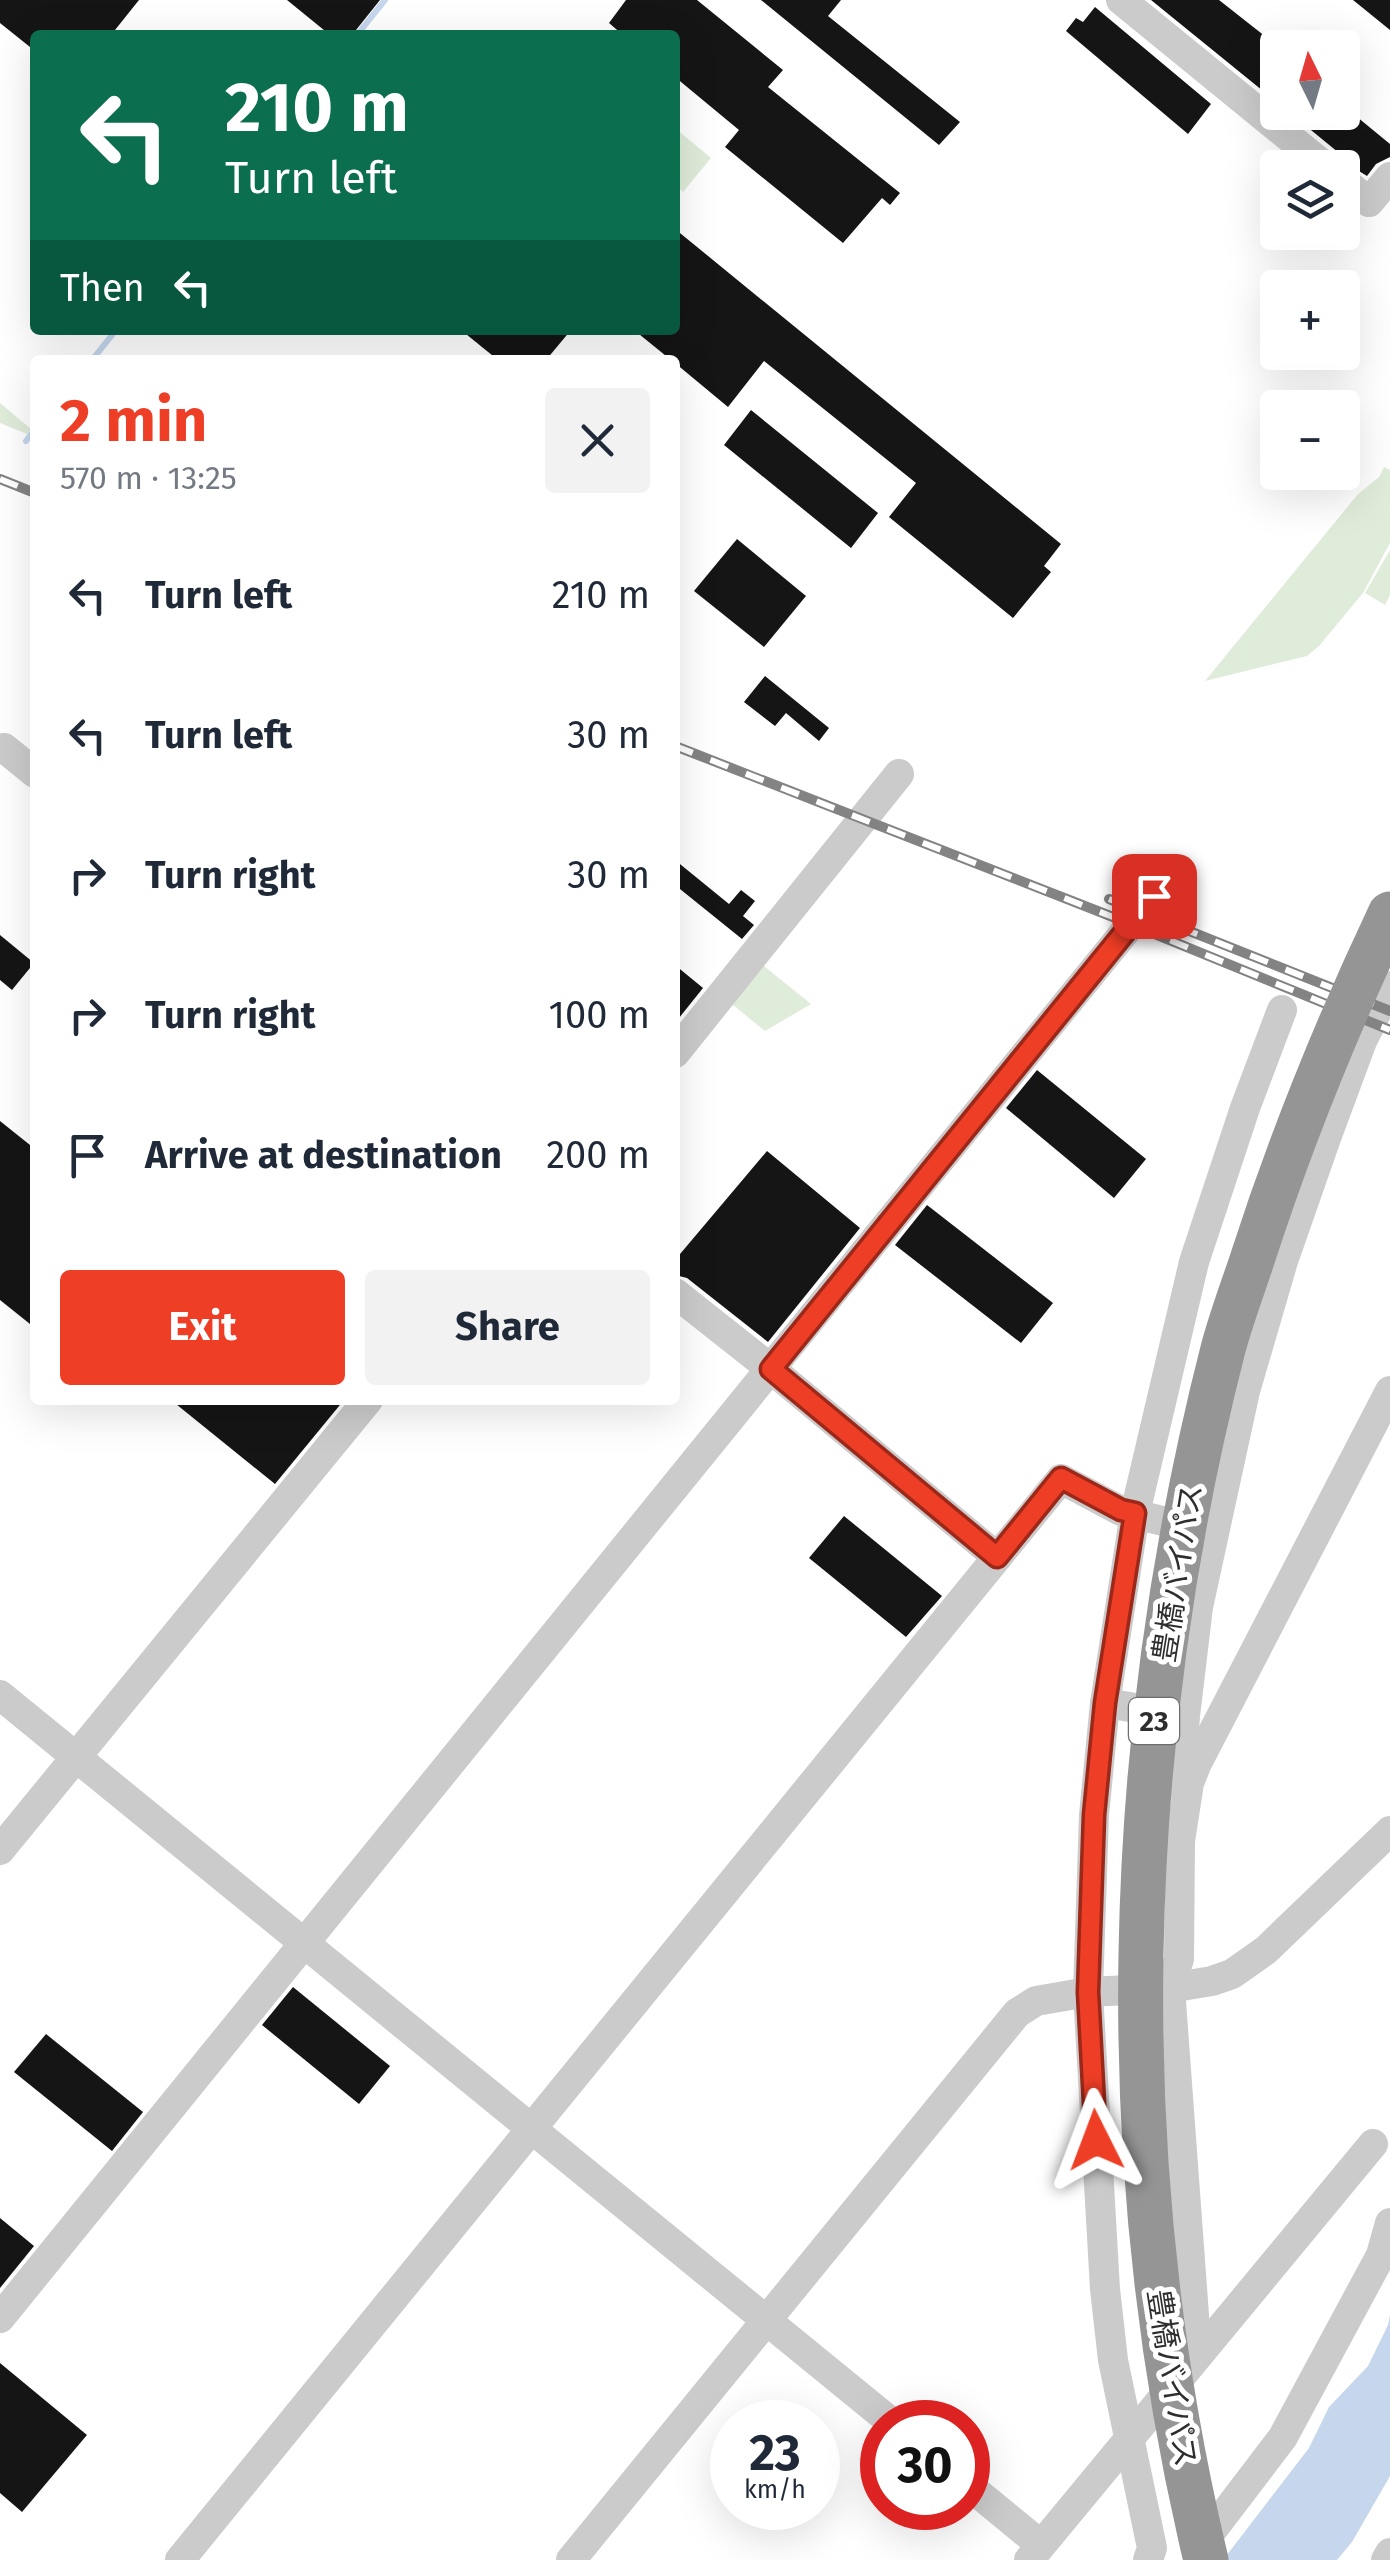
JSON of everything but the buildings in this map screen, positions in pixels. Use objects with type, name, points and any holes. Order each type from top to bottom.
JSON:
[{"type":"highway","name":"豊橋バイパス","points":[[1206,2560],[1177,2422],[1162,2318],[1146,2148],[1142,1894],[1154,1725],[1187,1503],[1224,1346],[1280,1176],[1390,914]]},
{"type":"highway","name":"豊橋バイパス","points":[[1220,2560],[1191,2422],[1170,2282],[1157,2148],[1153,2011],[1156,1854],[1166,1726],[1200,1506],[1238,1350],[1320,1102],[1390,944]]},
{"type":"street","points":[[1121,0],[1305,150]]},
{"type":"street","points":[[1360,195],[1369,202],[1390,176]]},
{"type":"street","points":[[4,748],[30,769]]},
{"type":"street","points":[[680,1047],[899,774]]},
{"type":"street","points":[[0,2318],[1154,896]]},
{"type":"street","points":[[1197,2356],[1170,1988],[1179,1959],[1180,1778],[1198,1607],[1245,1391],[1283,1261],[1362,1041],[1390,986]]},
{"type":"street","points":[[1148,2560],[1152,2548],[1112,2360],[1105,2288],[1088,1992],[1094,1815],[1105,1703],[1135,1513],[1194,1262],[1282,1010]]},
{"type":"street","points":[[680,1297],[997,1557]]},
{"type":"street","points":[[1180,1840],[1189,1783],[1197,1764],[1390,1391]]},
{"type":"street","points":[[0,1850],[364,1405]]},
{"type":"street","points":[[180,2560],[1061,1478],[1121,1510],[1213,1533]]},
{"type":"street","points":[[0,1695],[863,2400]]},
{"type":"street","points":[[1105,1703],[1186,1716]]},
{"type":"street","points":[[571,2560],[1017,2014],[1036,2000],[1088,1992],[1170,1988],[1232,1974],[1266,1950],[1390,1831]]},
{"type":"street","points":[[990,2508],[1035,2553],[1373,2144]]},
{"type":"street","points":[[1190,2560],[1283,2437],[1381,2255],[1390,2224]]},
{"type":"street","points":[[1386,2560],[1390,2552]]},
{"type":"green space","points":[[680,132],[711,158],[683,192],[680,189]]},
{"type":"green space","points":[[0,403],[30,430],[27,434],[0,423]]},
{"type":"green space","points":[[1384,467],[1390,470],[1390,543],[1363,593],[1319,646],[1307,656],[1205,681],[1358,494],[1379,477]]},
{"type":"green space","points":[[1390,550],[1390,595],[1385,605],[1365,593]]},
{"type":"green space","points":[[759,962],[811,1004],[765,1031],[727,1000]]},
{"type":"water","points":[[1390,2315],[1390,2476],[1352,2542],[1337,2560],[1223,2560],[1309,2448],[1329,2407],[1368,2366]]},
{"type":"waterway","points":[[361,30],[385,0]]},
{"type":"waterway","points":[[96,355],[112,335]]},
{"type":"waterway","points":[[26,441],[30,436]]},
{"type":"railway","points":[[0,479],[30,491]]},
{"type":"railway","points":[[680,748],[1390,1030]]},
{"type":"railway","points":[[1109,899],[1390,1011]]},
{"type":"route","points":[[1096,2140],[1088,1992],[1094,1815],[1105,1703],[1135,1513],[1121,1510],[1061,1478],[997,1557],[771,1369],[1154,896]]}]
